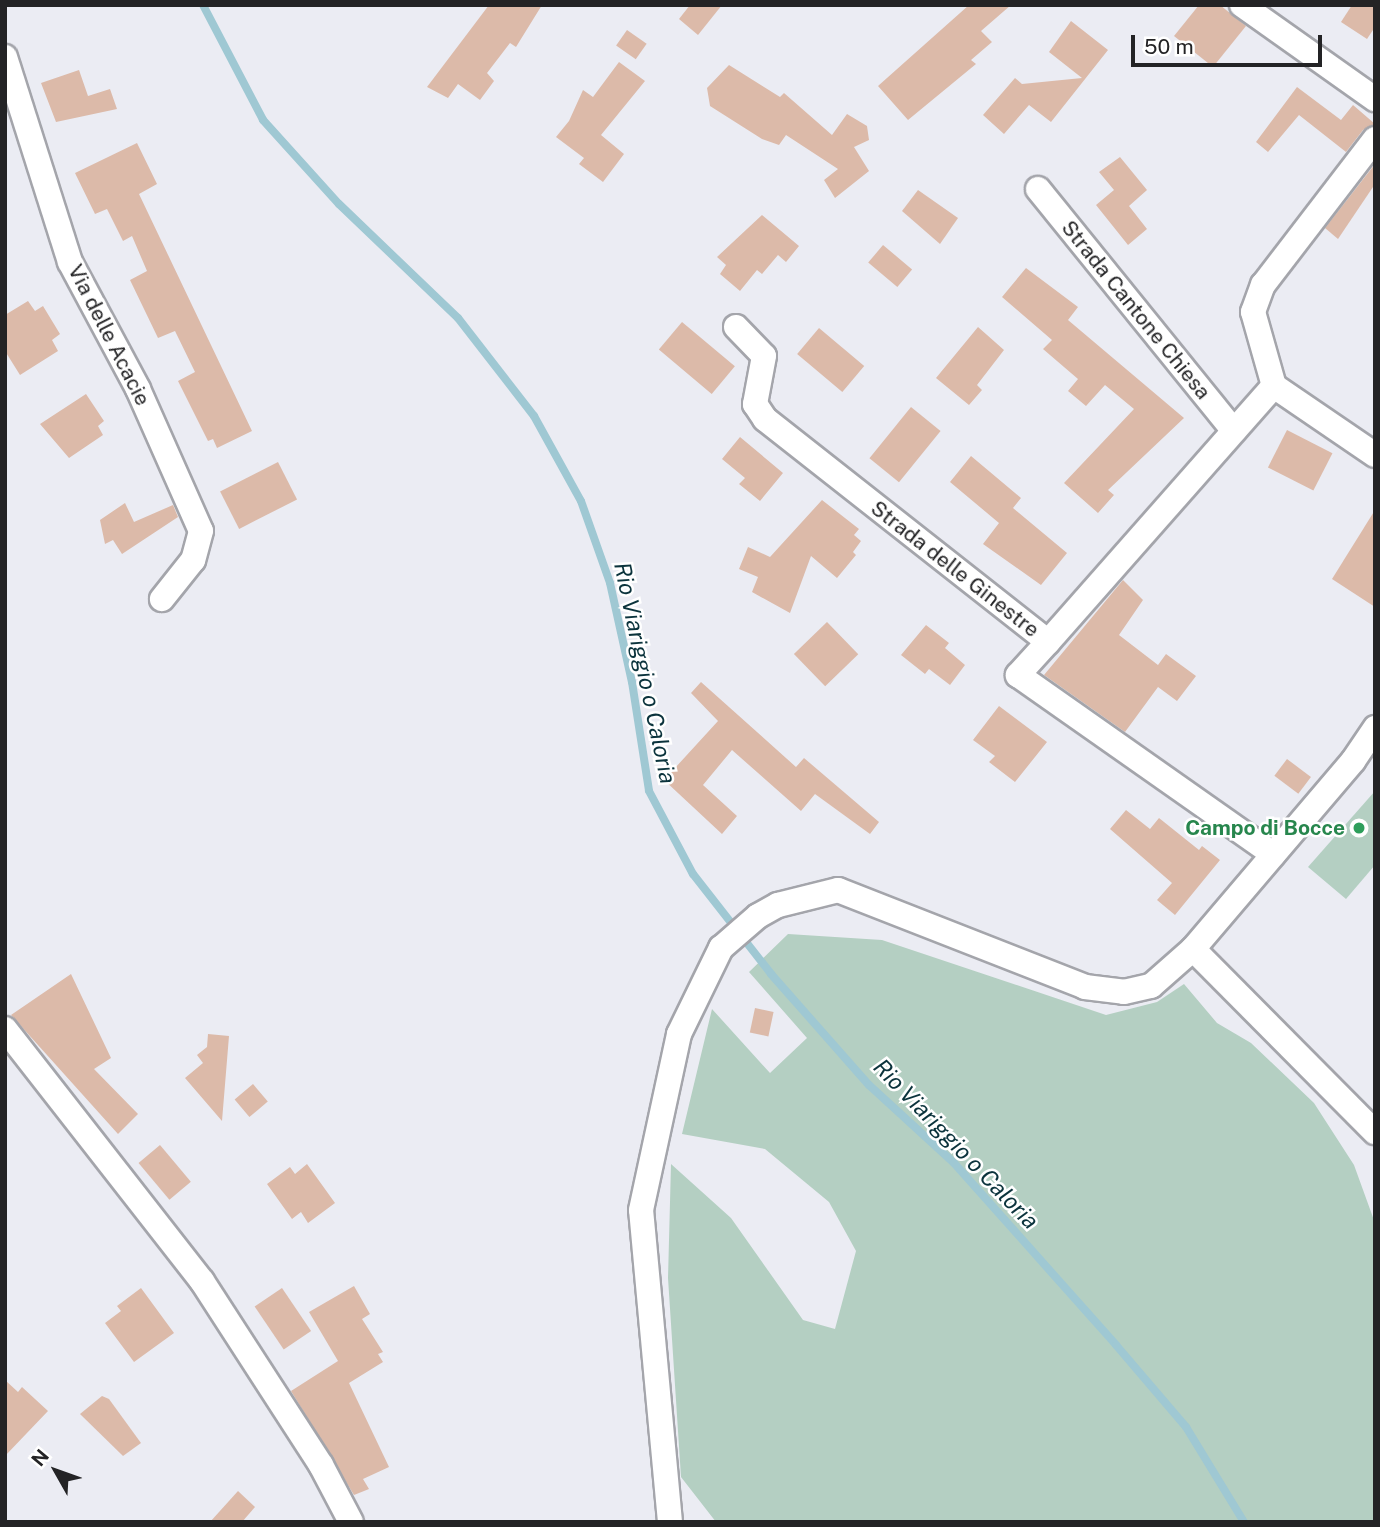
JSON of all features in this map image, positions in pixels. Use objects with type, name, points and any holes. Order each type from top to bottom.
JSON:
[{"type":"street","points":[[1242,5],[1375,99]]},
{"type":"street","name":"Via delle Acacie","points":[[5,58],[70,262],[138,389],[201,531],[193,561],[162,599]]},
{"type":"street","points":[[1375,139],[1263,285],[1253,312],[1275,386],[1375,455]]},
{"type":"street","name":"Strada Cantone Chiesa","points":[[1038,189],[1234,431]]},
{"type":"street","name":"Strada delle Ginestre","points":[[736,327],[764,356],[755,404],[765,419],[1048,642],[1018,675],[1273,854]]},
{"type":"street","points":[[1048,642],[1275,386]]},
{"type":"street","points":[[670,1522],[641,1210],[680,1034],[721,948],[758,916],[778,905],[838,890],[1085,987],[1124,992],[1151,986],[1193,948],[1375,728]]},
{"type":"street","points":[[1193,948],[1375,1132]]},
{"type":"street","points":[[5,1029],[202,1281],[321,1465],[351,1522]]},
{"type":"green space","name":"Campo di Bocce","points":[[1375,791],[1375,865],[1346,899],[1308,867]]},
{"type":"green space","points":[[788,934],[882,940],[1106,1015],[1157,1002],[1184,984],[1217,1023],[1251,1043],[1314,1103],[1354,1165],[1375,1223],[1375,1522],[716,1522],[681,1477],[668,1278],[671,1164],[731,1218],[803,1320],[835,1329],[856,1251],[829,1202],[765,1149],[682,1134],[712,1009],[770,1073],[807,1038],[749,972]]},
{"type":"building","points":[[489,5],[542,5],[516,47],[510,43],[487,73],[494,81],[480,100],[458,84],[448,98],[427,87]]},
{"type":"building","points":[[690,5],[722,5],[698,35],[679,19]]},
{"type":"building","points":[[969,5],[1011,5],[981,31],[992,42],[971,60],[976,64],[908,120],[878,86]]},
{"type":"building","points":[[1199,5],[1220,5],[1246,26],[1213,67],[1174,36]]},
{"type":"building","points":[[1352,5],[1375,5],[1375,27],[1367,39],[1341,22]]},
{"type":"building","points":[[1071,21],[1108,50],[1051,122],[1029,105],[1004,134],[983,115],[1015,78],[1022,84],[1082,78],[1049,52]]},
{"type":"building","points":[[627,30],[647,44],[636,59],[616,46]]},
{"type":"building","points":[[619,62],[645,81],[601,135],[624,154],[603,182],[579,164],[584,158],[556,137],[569,121],[583,90],[593,97]]},
{"type":"building","points":[[729,65],[780,97],[784,93],[832,135],[847,114],[867,126],[869,140],[854,147],[869,171],[835,198],[824,180],[838,169],[786,135],[779,145],[762,139],[710,106],[707,88]]},
{"type":"building","points":[[79,70],[88,96],[110,89],[117,109],[56,122],[41,83]]},
{"type":"building","points":[[1297,87],[1341,120],[1353,105],[1375,124],[1363,130],[1346,152],[1299,115],[1268,152],[1256,142]]},
{"type":"building","points":[[137,143],[157,184],[139,194],[252,431],[217,448],[213,439],[208,441],[178,381],[195,372],[175,331],[158,338],[130,280],[147,271],[132,236],[123,241],[107,209],[95,214],[75,173]]},
{"type":"building","points":[[1120,157],[1147,190],[1129,206],[1147,229],[1128,245],[1096,205],[1114,190],[1099,172]]},
{"type":"building","points":[[1375,164],[1375,184],[1338,239],[1325,228]]},
{"type":"building","points":[[918,190],[958,218],[940,244],[902,211]]},
{"type":"building","points":[[762,215],[799,246],[786,262],[778,255],[762,274],[757,270],[740,291],[720,274],[726,265],[717,257]]},
{"type":"building","points":[[883,245],[912,269],[897,287],[868,263]]},
{"type":"building","points":[[1026,268],[1078,307],[1068,320],[1184,418],[1108,490],[1114,495],[1098,513],[1064,483],[1134,409],[1105,385],[1086,406],[1068,391],[1078,379],[1043,349],[1052,340],[1002,297]]},
{"type":"building","points":[[28,301],[35,311],[43,306],[60,334],[52,340],[58,351],[20,375],[5,351],[5,315]]},
{"type":"building","points":[[682,322],[735,366],[712,394],[659,350]]},
{"type":"building","points":[[978,327],[1004,350],[977,385],[982,390],[969,405],[936,378]]},
{"type":"building","points":[[819,328],[864,366],[842,392],[797,354]]},
{"type":"building","points":[[86,394],[104,421],[98,426],[103,435],[69,458],[40,424]]},
{"type":"building","points":[[911,407],[941,431],[899,482],[869,458]]},
{"type":"building","points":[[1287,430],[1332,453],[1313,491],[1268,467]]},
{"type":"building","points":[[740,437],[783,473],[760,501],[739,484],[745,478],[722,459]]},
{"type":"building","points":[[971,456],[1021,498],[1013,508],[1067,553],[1041,585],[983,544],[999,523],[950,482]]},
{"type":"building","points":[[278,462],[297,499],[239,529],[220,492]]},
{"type":"building","points":[[822,500],[859,529],[854,535],[861,541],[853,552],[856,555],[837,578],[811,556],[790,613],[752,592],[758,577],[739,569],[748,547],[770,557]]},
{"type":"building","points":[[125,503],[134,522],[173,505],[178,517],[122,554],[113,540],[105,544],[100,520]]},
{"type":"building","points":[[1375,510],[1375,607],[1332,579]]},
{"type":"building","points":[[1123,580],[1143,600],[1119,635],[1158,665],[1166,654],[1196,676],[1177,701],[1158,687],[1125,732],[1044,675]]},
{"type":"building","points":[[827,622],[858,654],[825,686],[794,654]]},
{"type":"building","points":[[926,625],[949,643],[945,648],[965,665],[950,685],[929,669],[925,674],[901,655]]},
{"type":"building","points":[[701,682],[796,767],[804,758],[879,822],[870,834],[815,794],[801,811],[732,750],[703,785],[737,816],[722,834],[664,780],[718,721],[691,693]]},
{"type":"building","points":[[999,706],[1047,742],[1015,782],[989,762],[995,756],[973,740]]},
{"type":"building","points":[[1287,759],[1311,777],[1298,794],[1274,776]]},
{"type":"building","points":[[1126,810],[1150,829],[1159,818],[1199,850],[1202,846],[1220,860],[1175,915],[1157,900],[1172,883],[1110,829]]},
{"type":"building","points":[[71,974],[111,1058],[94,1069],[138,1114],[118,1134],[11,1015]]},
{"type":"building","points":[[755,1008],[774,1012],[768,1036],[750,1032]]},
{"type":"building","points":[[208,1034],[229,1036],[222,1121],[185,1078],[203,1063],[197,1055],[207,1047]]},
{"type":"building","points":[[253,1084],[268,1102],[249,1117],[235,1099]]},
{"type":"building","points":[[160,1145],[191,1182],[169,1200],[139,1163]]},
{"type":"building","points":[[307,1164],[335,1203],[308,1223],[301,1212],[292,1219],[267,1184],[290,1167],[295,1174]]},
{"type":"building","points":[[354,1286],[370,1314],[362,1319],[383,1352],[378,1354],[383,1362],[349,1383],[389,1467],[363,1479],[369,1489],[354,1495],[291,1391],[338,1361],[309,1312]]},
{"type":"building","points":[[141,1288],[174,1333],[134,1362],[105,1323],[121,1311],[117,1306]]},
{"type":"building","points":[[282,1288],[311,1331],[284,1350],[255,1306]]},
{"type":"building","points":[[5,1380],[18,1392],[22,1387],[48,1411],[5,1456]]},
{"type":"building","points":[[102,1396],[109,1399],[141,1443],[123,1456],[80,1414]]},
{"type":"building","points":[[238,1491],[255,1507],[242,1522],[210,1522]]},
{"type":"waterway","name":"Rio Viariggio o Caloria","points":[[203,5],[263,120],[339,204],[458,318],[534,416],[581,501],[610,583],[632,682],[649,791],[693,874],[771,974],[869,1085],[954,1163],[1186,1427],[1244,1522]]},
{"type":"place","name":"Campo di Bocce","points":[[1359,828]]}]
